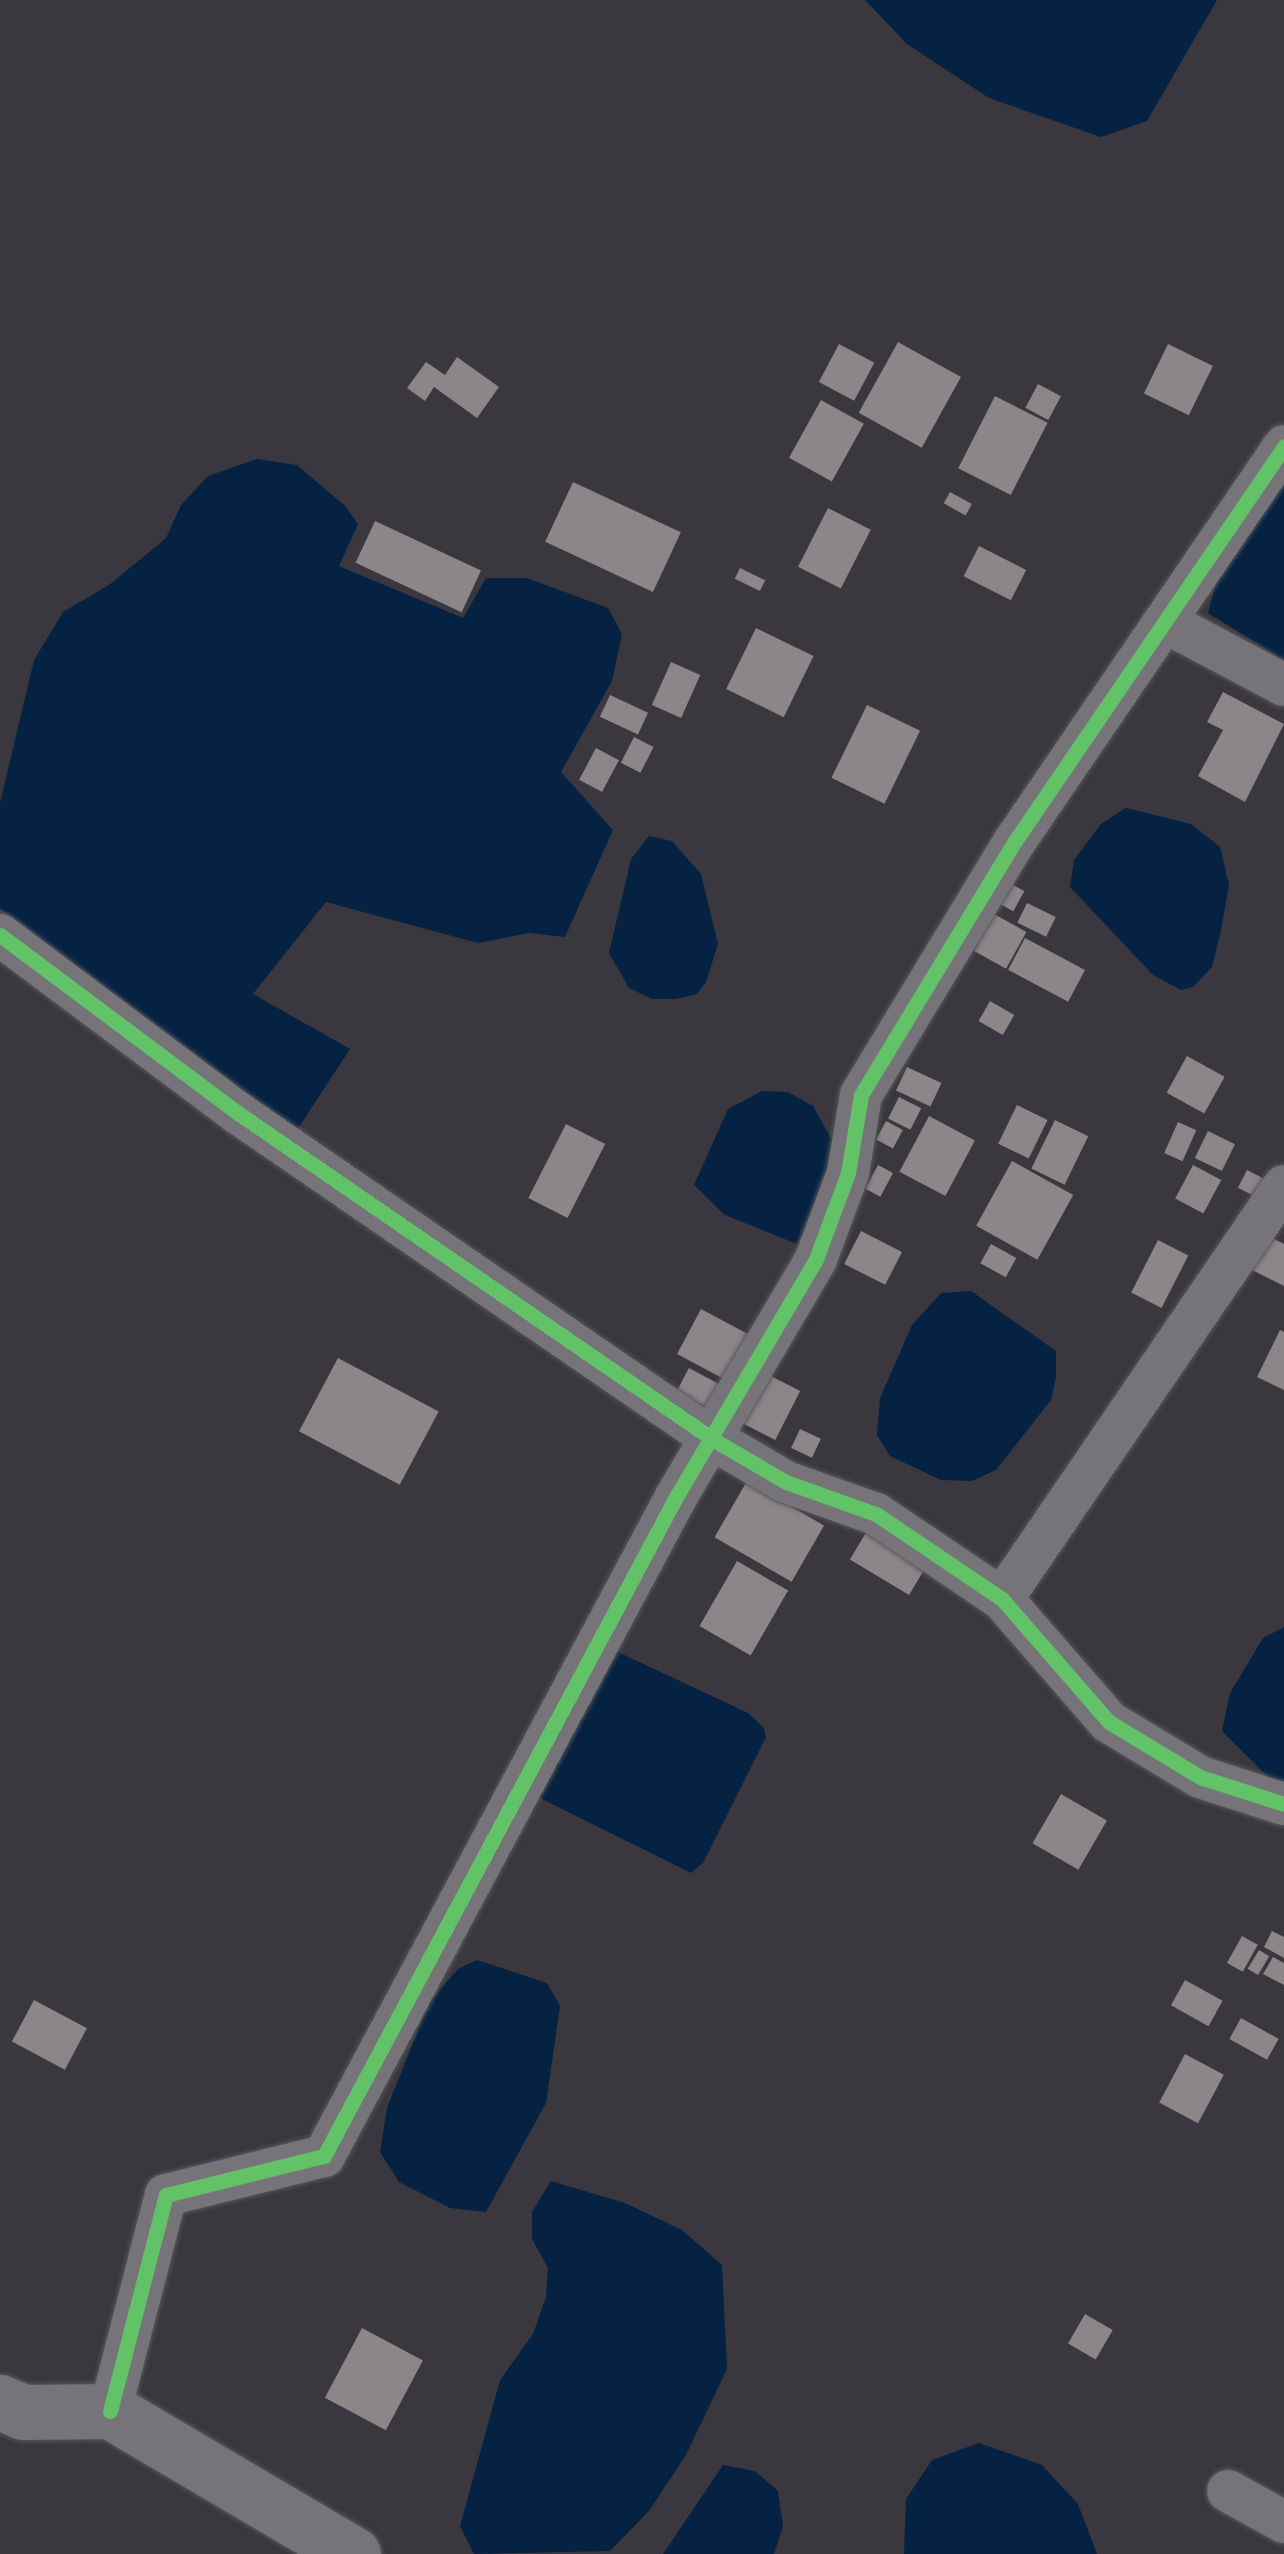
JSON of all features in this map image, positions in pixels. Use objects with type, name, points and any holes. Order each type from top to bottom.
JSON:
[{"type":"street","points":[[110,2411],[166,2195],[324,2156],[676,1496],[714,1440],[816,1259],[848,1173],[861,1095],[1015,842],[1168,624],[1284,446]]},
{"type":"street","points":[[1168,624],[1284,685]]},
{"type":"street","points":[[0,936],[238,1112],[714,1440],[786,1482],[876,1514],[1002,1600],[1109,1722],[1200,1777],[1284,1804]]},
{"type":"street","points":[[1002,1600],[1284,1186]]},
{"type":"street","points":[[0,2402],[23,2412],[110,2411],[353,2554]]},
{"type":"street","points":[[1228,2491],[1284,2522]]},
{"type":"water","points":[[865,0],[1217,0],[1147,121],[1101,137],[989,98],[907,44]]},
{"type":"water","points":[[257,459],[297,465],[345,506],[358,524],[339,566],[463,618],[486,578],[527,578],[608,608],[622,634],[612,681],[561,772],[613,830],[565,937],[529,933],[478,943],[326,902],[253,994],[350,1049],[295,1133],[0,908],[0,803],[34,660],[63,612],[109,585],[166,538],[181,505],[208,476]]},
{"type":"water","points":[[1284,474],[1284,660],[1208,613],[1216,583]]},
{"type":"water","points":[[1126,808],[1191,824],[1220,847],[1229,885],[1220,935],[1212,967],[1193,987],[1181,990],[1153,975],[1070,887],[1074,860],[1101,824]]},
{"type":"water","points":[[649,836],[672,841],[701,874],[718,944],[706,982],[697,994],[676,999],[652,999],[629,988],[609,953],[631,859]]},
{"type":"water","points":[[762,1091],[788,1092],[813,1106],[837,1149],[827,1189],[797,1244],[725,1215],[694,1185],[728,1109]]},
{"type":"water","points":[[971,1291],[1056,1351],[1056,1377],[1051,1400],[996,1470],[972,1481],[941,1480],[890,1456],[877,1435],[880,1398],[912,1325],[941,1293]]},
{"type":"water","points":[[1284,1627],[1284,1787],[1278,1787],[1222,1731],[1230,1693],[1263,1638]]},
{"type":"water","points":[[618,1652],[748,1713],[764,1728],[766,1737],[703,1863],[691,1873],[540,1798],[536,1787],[603,1658]]},
{"type":"water","points":[[477,1960],[547,1983],[560,2006],[546,2103],[486,2212],[450,2208],[399,2182],[380,2152],[387,2108],[430,2001],[458,1969]]},
{"type":"water","points":[[551,2181],[625,2203],[682,2230],[722,2265],[727,2369],[686,2455],[649,2511],[610,2551],[474,2554],[460,2526],[500,2380],[533,2334],[546,2297],[548,2268],[532,2239],[532,2212]]},
{"type":"water","points":[[979,2443],[1042,2465],[1078,2504],[1097,2554],[904,2554],[906,2499],[932,2460]]},
{"type":"water","points":[[723,2465],[755,2471],[778,2491],[783,2526],[774,2554],[663,2554]]},
{"type":"building","points":[[898,342],[961,377],[922,448],[859,413]]},
{"type":"building","points":[[839,344],[874,363],[854,401],[819,382]]},
{"type":"building","points":[[1168,344],[1213,366],[1189,415],[1144,393]]},
{"type":"building","points":[[457,357],[499,387],[477,418],[434,387],[425,401],[407,388],[426,362],[445,375]]},
{"type":"building","points":[[1038,384],[1061,396],[1048,420],[1025,408]]},
{"type":"building","points":[[995,396],[1048,423],[1011,495],[958,468]]},
{"type":"building","points":[[821,400],[864,424],[832,481],[789,458]]},
{"type":"building","points":[[573,482],[681,532],[653,592],[545,542]]},
{"type":"building","points":[[950,492],[972,504],[966,515],[944,503]]},
{"type":"building","points":[[828,508],[871,530],[841,589],[798,567]]},
{"type":"building","points":[[375,521],[481,570],[462,612],[356,563]]},
{"type":"building","points":[[979,546],[1026,570],[1011,600],[964,576]]},
{"type":"building","points":[[740,568],[765,580],[760,591],[735,579]]},
{"type":"building","points":[[756,628],[814,656],[784,717],[726,689]]},
{"type":"building","points":[[671,662],[700,675],[681,718],[652,705]]},
{"type":"building","points":[[1223,692],[1284,724],[1245,802],[1198,776],[1223,730],[1207,722]]},
{"type":"building","points":[[610,695],[648,713],[638,735],[600,717]]},
{"type":"building","points":[[867,705],[920,731],[885,804],[831,778]]},
{"type":"building","points":[[634,737],[654,747],[640,773],[621,763]]},
{"type":"building","points":[[596,748],[619,760],[602,792],[579,780]]},
{"type":"building","points":[[1006,881],[1024,891],[1013,911],[995,901]]},
{"type":"building","points":[[1027,903],[1056,917],[1046,937],[1017,923]]},
{"type":"building","points":[[994,914],[1026,932],[1006,969],[974,951]]},
{"type":"building","points":[[1025,938],[1085,970],[1068,1002],[1008,970]]},
{"type":"building","points":[[990,1001],[1014,1015],[1003,1035],[978,1021]]},
{"type":"building","points":[[1187,1056],[1225,1077],[1204,1114],[1167,1093]]},
{"type":"building","points":[[907,1067],[941,1083],[930,1107],[896,1091]]},
{"type":"building","points":[[899,1097],[921,1108],[910,1130],[888,1118]]},
{"type":"building","points":[[1017,1105],[1048,1120],[1029,1159],[998,1144]]},
{"type":"building","points":[[929,1116],[975,1140],[945,1196],[899,1172]]},
{"type":"building","points":[[1055,1120],[1088,1136],[1065,1185],[1031,1169]]},
{"type":"building","points":[[886,1121],[903,1130],[893,1148],[876,1140]]},
{"type":"building","points":[[1178,1122],[1196,1130],[1182,1161],[1164,1153]]},
{"type":"building","points":[[566,1124],[605,1144],[568,1218],[528,1198]]},
{"type":"building","points":[[1208,1131],[1235,1144],[1222,1171],[1195,1158]]},
{"type":"building","points":[[1012,1161],[1073,1195],[1037,1260],[976,1226]]},
{"type":"building","points":[[878,1165],[893,1173],[880,1197],[865,1189]]},
{"type":"building","points":[[1193,1165],[1221,1180],[1203,1214],[1175,1199]]},
{"type":"building","points":[[1247,1170],[1273,1183],[1264,1201],[1238,1188]]},
{"type":"building","points":[[1251,1227],[1284,1244],[1284,1286],[1234,1261]]},
{"type":"building","points":[[861,1231],[902,1252],[885,1285],[844,1264]]},
{"type":"building","points":[[1158,1240],[1188,1255],[1162,1308],[1131,1293]]},
{"type":"building","points":[[991,1244],[1016,1258],[1006,1277],[980,1263]]},
{"type":"building","points":[[701,1309],[754,1337],[730,1382],[677,1354]]},
{"type":"building","points":[[1280,1330],[1284,1332],[1284,1390],[1257,1377]]},
{"type":"building","points":[[338,1358],[439,1412],[400,1485],[299,1431]]},
{"type":"building","points":[[689,1368],[729,1389],[716,1413],[676,1392]]},
{"type":"building","points":[[761,1371],[800,1391],[775,1440],[736,1420]]},
{"type":"building","points":[[800,1429],[821,1439],[812,1458],[791,1448]]},
{"type":"building","points":[[747,1481],[824,1526],[792,1582],[714,1537]]},
{"type":"building","points":[[870,1526],[929,1562],[909,1595],[850,1559]]},
{"type":"building","points":[[737,1561],[788,1590],[751,1655],[700,1626]]},
{"type":"building","points":[[1061,1794],[1107,1820],[1078,1870],[1032,1843]]},
{"type":"building","points":[[1272,1931],[1284,1937],[1284,1958],[1264,1947]]},
{"type":"building","points":[[1242,1936],[1258,1945],[1243,1972],[1227,1963]]},
{"type":"building","points":[[1259,1950],[1269,1956],[1258,1975],[1248,1969]]},
{"type":"building","points":[[1273,1957],[1284,1963],[1284,1985],[1263,1974]]},
{"type":"building","points":[[1185,1980],[1223,2001],[1209,2026],[1171,2005]]},
{"type":"building","points":[[34,2000],[87,2028],[65,2070],[12,2041]]},
{"type":"building","points":[[1241,2018],[1279,2039],[1267,2060],[1229,2039]]},
{"type":"building","points":[[1185,2054],[1224,2075],[1198,2123],[1159,2103]]},
{"type":"building","points":[[1085,2314],[1113,2330],[1096,2359],[1068,2343]]},
{"type":"building","points":[[362,2328],[423,2360],[386,2430],[325,2398]]},
{"type":"cycle path","points":[[110,2411],[166,2195],[324,2156],[676,1497],[816,1259],[848,1173],[861,1095],[1015,841],[1284,446]]},
{"type":"cycle path","points":[[0,935],[238,1113],[714,1440],[786,1482],[876,1514],[1002,1599],[1109,1722],[1200,1777],[1284,1804]]}]
